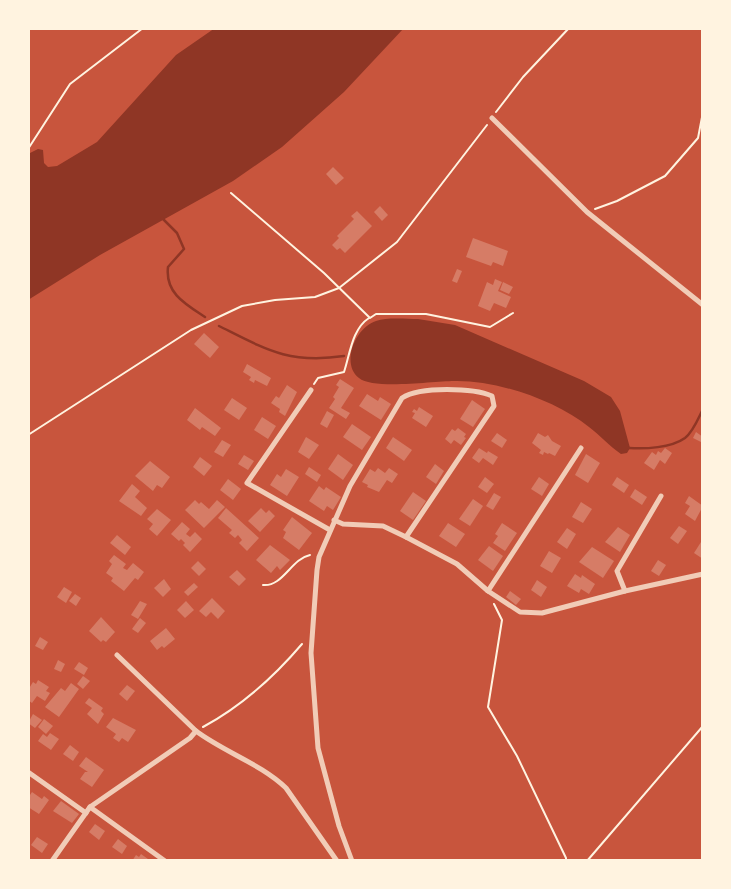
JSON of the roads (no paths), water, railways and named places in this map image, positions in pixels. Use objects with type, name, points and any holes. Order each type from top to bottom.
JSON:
[{"type":"street","points":[[492,118],[587,212],[703,305]]},
{"type":"street","points":[[312,390],[247,483],[330,530]]},
{"type":"street","points":[[352,861],[318,748],[311,653],[319,557],[350,486],[402,398],[434,390],[480,391],[492,396],[494,406],[406,537]]},
{"type":"street","points":[[488,591],[581,448]]},
{"type":"street","points":[[625,590],[617,571],[661,496]]},
{"type":"street","points":[[334,520],[344,524],[383,526],[406,537],[457,564],[488,591],[520,612],[541,613],[625,590],[703,574]]},
{"type":"street","points":[[117,655],[196,731],[275,778],[286,788],[337,861]]},
{"type":"street","points":[[52,861],[90,807],[190,738],[196,731]]},
{"type":"street","points":[[28,772],[86,813]]},
{"type":"street","points":[[90,807],[165,861]]},
{"type":"waterway","points":[[162,218],[177,233],[184,249],[168,267],[173,291],[205,317]]},
{"type":"waterway","points":[[219,326],[279,353],[308,358],[344,356]]},
{"type":"waterway","points":[[629,448],[658,447],[685,438],[703,409]]}]
